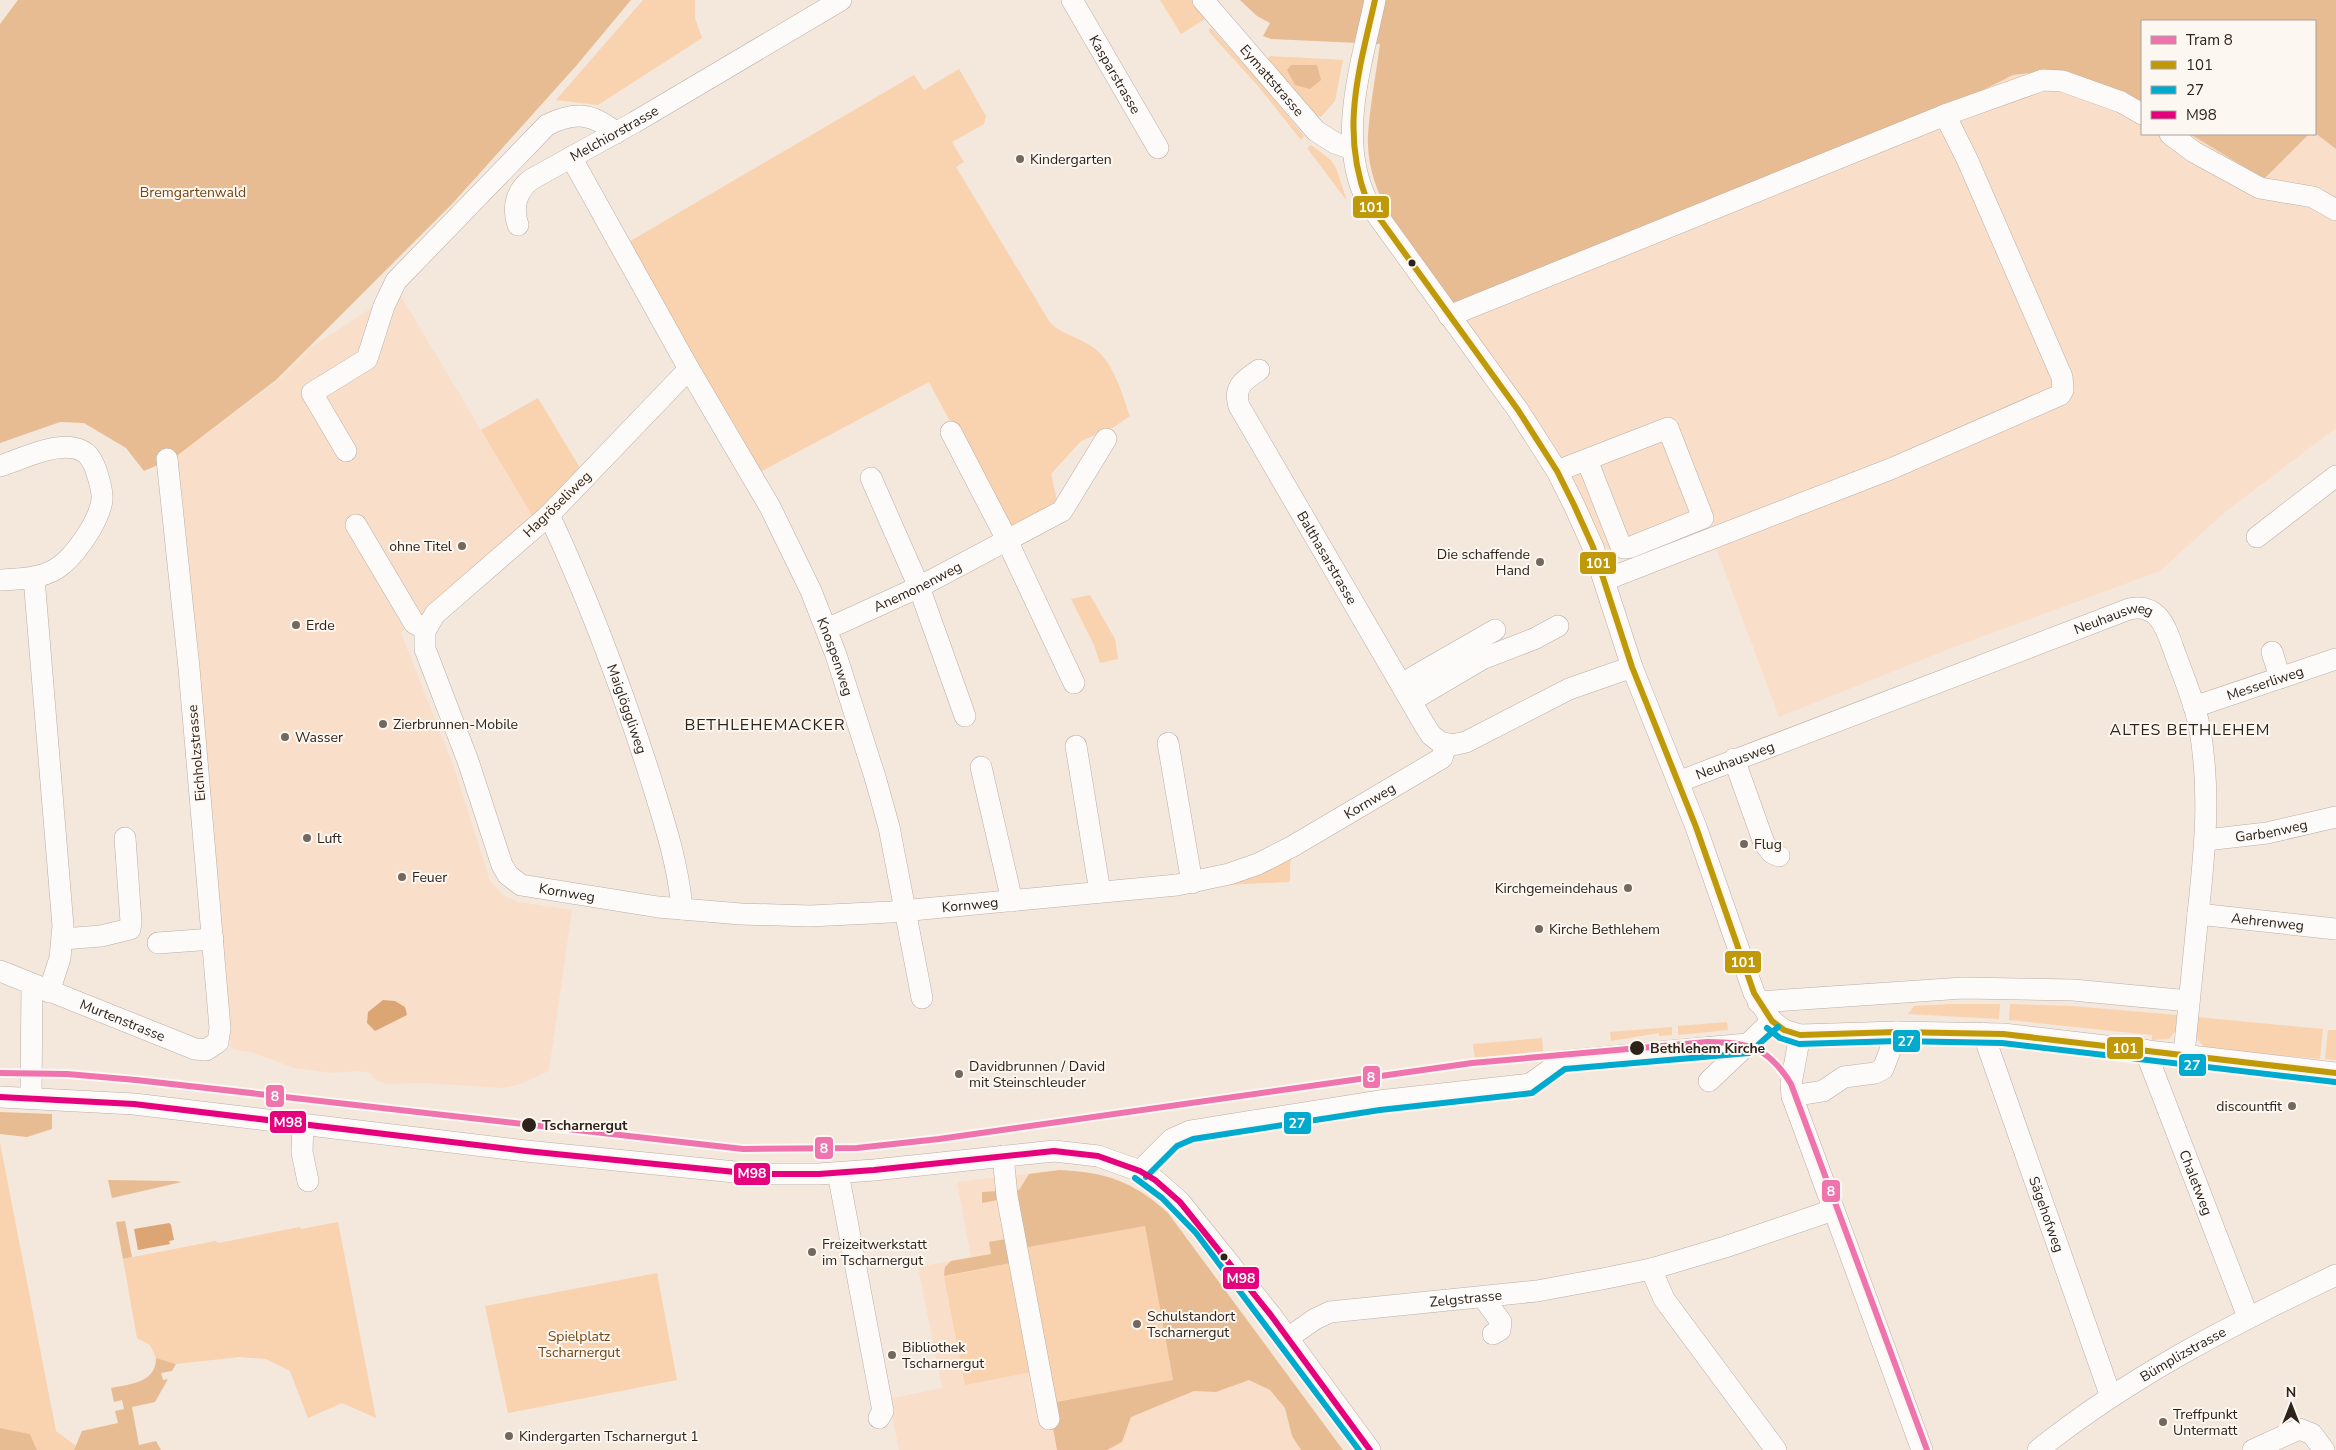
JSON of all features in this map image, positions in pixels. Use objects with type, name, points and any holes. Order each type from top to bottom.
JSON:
[{"type":"street","name":"Melchiorstrasse","points":[[690,369],[571,157],[616,133],[841,0]]},
{"type":"street","name":"Kasparstrasse","points":[[1072,0],[1158,148]]},
{"type":"street","name":"Eymattstrasse","points":[[1203,0],[1316,131],[1335,143],[1352,149]]},
{"type":"street","points":[[1376,0],[1360,72],[1354,115],[1352,149],[1357,178],[1367,200],[1518,410],[1556,471],[1593,547],[1632,667],[1678,782],[1704,824],[1758,1002],[1772,1021],[1784,1030],[1800,1035],[1897,1032],[1982,1033],[2184,1054],[2336,1073]]},
{"type":"street","points":[[1449,316],[1945,115],[2043,80],[2051,79],[2121,102],[2141,113]]},
{"type":"street","points":[[346,451],[312,393],[367,359],[384,306],[396,281],[547,125],[567,115],[583,115],[605,123],[616,133]]},
{"type":"street","points":[[1587,460],[1620,544],[1624,548],[1665,544],[1884,471],[2060,395],[2063,390],[2062,377],[1967,159],[1945,115]]},
{"type":"street","points":[[2171,135],[2194,152],[2260,188],[2313,197],[2336,210]]},
{"type":"street","points":[[518,225],[515,208],[522,188],[532,179],[571,157]]},
{"type":"street","name":"Hagröseliweg","points":[[424,632],[435,614],[549,515],[690,369]]},
{"type":"street","name":"Knospenweg","points":[[690,369],[770,507],[826,630],[875,777],[889,827],[922,998]]},
{"type":"street","name":"Balthasarstrasse","points":[[1259,370],[1243,380],[1237,392],[1239,406],[1431,735],[1446,744]]},
{"type":"street","points":[[1556,471],[1668,428],[1703,518],[1665,544],[1605,580]]},
{"type":"street","points":[[951,432],[1008,542],[1074,683]]},
{"type":"street","name":"Anemonenweg","points":[[826,630],[920,587],[1008,542],[1062,511],[1106,438]]},
{"type":"street","points":[[0,466],[56,448],[75,448],[89,455],[99,479],[102,500],[100,509],[83,540],[58,568],[34,578],[0,580]]},
{"type":"street","name":"Eichholzstrasse","points":[[166,459],[189,668],[220,1028],[220,1035],[215,1046]]},
{"type":"street","points":[[2257,537],[2336,476]]},
{"type":"street","points":[[871,478],[920,587],[966,716]]},
{"type":"street","name":"Maiglöggliweg","points":[[549,515],[586,601],[638,740],[668,833],[680,880],[682,909]]},
{"type":"street","points":[[356,525],[414,623],[424,632]]},
{"type":"street","points":[[31,1097],[40,988],[58,968],[62,939],[34,578]]},
{"type":"street","name":"Neuhausweg","points":[[1678,782],[2133,608],[2153,611],[2165,624],[2194,707],[2204,762],[2206,840],[2184,1054]]},
{"type":"street","points":[[1406,693],[1534,639],[1558,626]]},
{"type":"street","points":[[1406,693],[1495,630]]},
{"type":"street","name":"Kornweg","points":[[424,632],[425,649],[468,761],[502,865],[508,875],[521,885],[534,889],[682,909],[810,916],[906,910],[1192,883],[1244,869],[1293,846],[1442,758],[1446,744]]},
{"type":"street","points":[[2272,652],[2280,678]]},
{"type":"street","name":"Messerliweg","points":[[2194,707],[2336,659]]},
{"type":"street","points":[[1446,744],[1460,744],[1473,740],[1569,689],[1632,667]]},
{"type":"street","points":[[1168,743],[1192,883]]},
{"type":"street","points":[[1076,746],[1100,892]]},
{"type":"street","points":[[1734,760],[1764,843],[1772,853],[1779,856]]},
{"type":"street","points":[[981,767],[1012,900]]},
{"type":"street","name":"Garbenweg","points":[[2206,840],[2267,833],[2325,814]]},
{"type":"street","points":[[62,939],[104,938],[108,932],[128,930],[131,926],[125,838]]},
{"type":"street","name":"Aehrenweg","points":[[2198,914],[2336,929]]},
{"type":"street","points":[[158,943],[212,939]]},
{"type":"street","name":"Murtenstrasse","points":[[0,971],[195,1049],[206,1050],[215,1046]]},
{"type":"street","points":[[1758,1002],[1963,988],[2074,990],[2189,1001]]},
{"type":"street","points":[[1709,1081],[1772,1021]]},
{"type":"street","points":[[1792,1096],[1823,1090],[1844,1077],[1875,1073],[1883,1069],[1897,1032]]},
{"type":"street","name":"Sägehofweg","points":[[1982,1033],[2111,1397]]},
{"type":"street","points":[[1800,1035],[1791,1084],[1792,1096],[1922,1450]]},
{"type":"street","points":[[1140,1171],[1172,1139],[1190,1131],[1379,1101],[1530,1084],[1562,1061],[1747,1044]]},
{"type":"street","name":"Chaletweg","points":[[2145,1050],[2248,1317]]},
{"type":"street","points":[[0,1097],[31,1097],[134,1104],[755,1174],[838,1173],[1054,1151],[1110,1159],[1140,1171],[1167,1190],[1189,1211],[1288,1338],[1370,1450]]},
{"type":"street","points":[[303,1124],[302,1152],[308,1181]]},
{"type":"street","points":[[1003,1156],[1006,1196],[1049,1419]]},
{"type":"street","points":[[838,1173],[883,1411],[880,1418]]},
{"type":"street","name":"Zelgstrasse","points":[[1288,1338],[1315,1319],[1330,1312],[1483,1297],[1572,1285],[1651,1269],[1725,1247],[1833,1210]]},
{"type":"street","points":[[1651,1269],[1664,1299],[1776,1450]]},
{"type":"street","name":"Bümplizstrasse","points":[[2038,1450],[2111,1397],[2183,1352],[2248,1317],[2336,1274]]},
{"type":"street","points":[[1483,1297],[1501,1322],[1500,1330],[1493,1334]]},
{"type":"street","points":[[2253,1450],[2299,1430],[2312,1434],[2324,1450]]},
{"type":"shaded area","points":[[2053,70],[2124,94],[2141,104],[2141,135],[2192,135],[2264,179],[2308,135],[2316,134],[2336,149],[2336,428],[2225,512],[2160,571],[1954,647],[1779,717],[1709,529],[1636,557],[1626,558],[1610,551],[1602,543],[1453,307],[1951,106],[2013,75]]},
{"type":"shaded area","points":[[398,291],[533,517],[401,633],[455,770],[490,881],[503,895],[518,902],[572,910],[549,1071],[520,1084],[502,1088],[421,1083],[387,1084],[376,1080],[370,1073],[359,1071],[332,1073],[294,1068],[255,1053],[231,1049],[174,458],[277,381],[310,348]]},
{"type":"shaded area","points":[[383,1000],[395,1001],[405,1007],[407,1015],[375,1031],[367,1023],[368,1012]]},
{"type":"shaded area","name":"Schulstandort Tscharnergut","points":[[1059,1170],[1098,1174],[1117,1179],[1145,1193],[1168,1213],[1343,1450],[899,1450],[889,1399],[942,1388],[918,1267],[971,1257],[957,1182]]},
{"type":"shaded area","points":[[169,1223],[174,1240],[169,1241],[170,1244],[138,1250],[134,1229]]},
{"type":"green space","name":"Bremgartenwald","points":[[18,0],[631,0],[576,66],[452,204],[276,380],[174,458],[144,471],[126,448],[84,423],[60,422],[0,443],[0,24]]},
{"type":"green space","points":[[643,0],[695,0],[695,18],[702,38],[598,105],[556,100]]},
{"type":"green space","points":[[1160,0],[1193,0],[1205,19],[1181,34]]},
{"type":"green space","points":[[1240,0],[2336,0],[2336,149],[2316,134],[2316,20],[2141,20],[2141,104],[2124,94],[2053,70],[2013,75],[1951,106],[1453,307],[1396,227],[1375,183],[1369,159],[1368,135],[1380,44],[1271,39],[1263,36],[1270,23],[1257,16]]},
{"type":"green space","points":[[1209,28],[1262,84],[1304,136],[1301,140],[1258,86],[1209,32]]},
{"type":"green space","points":[[1270,56],[1343,60],[1335,101],[1321,117],[1316,115],[1267,59]]},
{"type":"green space","points":[[1291,65],[1317,65],[1321,80],[1310,89],[1295,85],[1287,70]]},
{"type":"green space","points":[[959,69],[986,116],[984,124],[952,142],[964,162],[956,167],[1049,321],[1064,332],[1091,346],[1106,360],[1120,387],[1130,416],[1114,427],[1081,441],[1051,474],[1059,510],[1011,536],[929,382],[760,472],[627,243],[914,75],[924,90]]},
{"type":"green space","points":[[2192,135],[2308,135],[2264,179]]},
{"type":"green space","points":[[1311,145],[1331,160],[1336,168],[1347,201],[1307,148]]},
{"type":"green space","points":[[538,398],[580,468],[533,517],[481,430]]},
{"type":"green space","points":[[1090,595],[1115,639],[1118,659],[1100,663],[1094,645],[1071,599]]},
{"type":"green space","points":[[1292,857],[1289,882],[1225,885]]},
{"type":"green space","points":[[2000,1004],[1999,1019],[1908,1014],[1914,1006]]},
{"type":"green space","points":[[2010,1004],[2072,1006],[2177,1015],[2176,1030],[2169,1039],[2152,1040],[2152,1035],[2009,1020]]},
{"type":"green space","points":[[2196,1017],[2323,1029],[2320,1059],[2207,1048],[2197,1039]]},
{"type":"green space","points":[[1727,1022],[1728,1030],[1678,1035],[1678,1026]]},
{"type":"green space","points":[[1672,1027],[1672,1035],[1659,1036],[1659,1033],[1611,1041],[1610,1032]]},
{"type":"green space","points":[[2328,1030],[2336,1030],[2336,1060],[2325,1059]]},
{"type":"green space","points":[[1542,1038],[1543,1051],[1475,1058],[1473,1044]]},
{"type":"green space","points":[[0,1112],[52,1114],[52,1129],[27,1137],[0,1134]]},
{"type":"green space","points":[[0,1143],[56,1431],[76,1446],[74,1450],[37,1450],[30,1434],[0,1428]]},
{"type":"green space","points":[[1059,1170],[1105,1176],[1131,1186],[1168,1213],[1343,1450],[1301,1450],[1292,1436],[1285,1408],[1270,1390],[1249,1380],[1216,1392],[1194,1391],[1131,1417],[1122,1442],[1107,1450],[1057,1450],[1053,1428],[1056,1402],[1173,1380],[1145,1226],[1023,1248],[1011,1263],[944,1276],[945,1267],[951,1261],[991,1254],[989,1242],[1006,1239],[998,1200],[982,1203],[982,1192],[1019,1190],[1029,1174]]},
{"type":"green space","points":[[108,1180],[175,1181],[182,1182],[112,1198]]},
{"type":"green space","points":[[125,1221],[132,1257],[123,1259],[116,1222]]},
{"type":"green space","points":[[338,1222],[376,1418],[342,1403],[308,1418],[290,1371],[266,1359],[239,1357],[176,1364],[156,1358],[150,1345],[137,1338],[123,1259],[215,1241],[219,1243],[300,1227],[301,1229]]},
{"type":"green space","points":[[1145,1226],[1173,1381],[1053,1402],[1023,1248]]},
{"type":"green space","points":[[1011,1263],[1032,1372],[965,1385],[944,1277]]},
{"type":"green space","name":"Spielplatz Tscharnergut","points":[[657,1273],[677,1380],[508,1413],[485,1306]]},
{"type":"green space","points":[[156,1358],[176,1364],[172,1371],[161,1373],[163,1380],[168,1379],[155,1402],[132,1407],[139,1445],[156,1441],[161,1450],[74,1450],[82,1431],[118,1423],[115,1411],[124,1409],[122,1400],[114,1402],[111,1388],[141,1381],[147,1377],[152,1373]]},
{"type":"green space","points":[[0,1428],[30,1434],[37,1450],[0,1450]]},
{"type":"tram line","name":"8","points":[[0,1073],[67,1074],[136,1080],[743,1149],[857,1148],[939,1139],[1472,1063],[1707,1042],[1735,1043],[1756,1049],[1765,1054],[1783,1072],[1791,1084],[1927,1450]]},
{"type":"transit line","name":"101","points":[[1375,0],[1358,76],[1353,125],[1359,175],[1367,201],[1518,410],[1557,471],[1574,505],[1593,547],[1632,667],[1696,827],[1754,993],[1772,1021],[1784,1030],[1800,1035],[1897,1032],[2003,1034],[2336,1073]]},
{"type":"transit line","name":"27","points":[[1146,1177],[1177,1146],[1193,1139],[1380,1110],[1532,1093],[1565,1069],[1749,1053],[1778,1027]]},
{"type":"transit line","name":"27","points":[[1767,1028],[1780,1038],[1799,1044],[1897,1041],[2002,1043],[2335,1082]]},
{"type":"transit line","name":"M98","points":[[0,1097],[134,1104],[526,1151],[755,1174],[819,1174],[874,1170],[1054,1151],[1098,1156],[1140,1171],[1155,1180],[1180,1202],[1270,1314],[1370,1450]]},
{"type":"transit line","name":"27","points":[[1135,1178],[1162,1198],[1196,1233],[1359,1450]]},
{"type":"place","name":"Kindergarten","points":[[1020,159]]},
{"type":"place","name":"ohne Titel","points":[[462,546]]},
{"type":"place","name":"Die schaffende Hand","points":[[1540,562]]},
{"type":"place","name":"Erde","points":[[296,625]]},
{"type":"place","name":"Zierbrunnen-Mobile","points":[[383,724]]},
{"type":"place","name":"Wasser","points":[[285,737]]},
{"type":"place","name":"Luft","points":[[307,838]]},
{"type":"place","name":"Flug","points":[[1744,844]]},
{"type":"place","name":"Feuer","points":[[402,877]]},
{"type":"place","name":"Kirchgemeindehaus","points":[[1628,888]]},
{"type":"place","name":"Kirche Bethlehem","points":[[1539,929]]},
{"type":"place","name":"Bethlehem Kirche","points":[[1637,1048]]},
{"type":"place","name":"Davidbrunnen / David mit Steinschleuder","points":[[959,1074]]},
{"type":"place","name":"discountfit","points":[[2292,1106]]},
{"type":"place","name":"Tscharnergut","points":[[529,1125]]},
{"type":"place","name":"Freizeitwerkstatt im Tscharnergut","points":[[812,1252]]},
{"type":"place","name":"Schulstandort Tscharnergut","points":[[1137,1324]]},
{"type":"place","name":"Bibliothek Tscharnergut","points":[[892,1355]]},
{"type":"place","name":"Treffpunkt Untermatt","points":[[2163,1422]]},
{"type":"place","name":"Kindergarten Tscharnergut 1","points":[[509,1436]]},
{"type":"district","name":"BETHLEHEMACKER","points":[[765,724]]},
{"type":"district","name":"ALTES BETHLEHEM","points":[[2190,729]]}]
